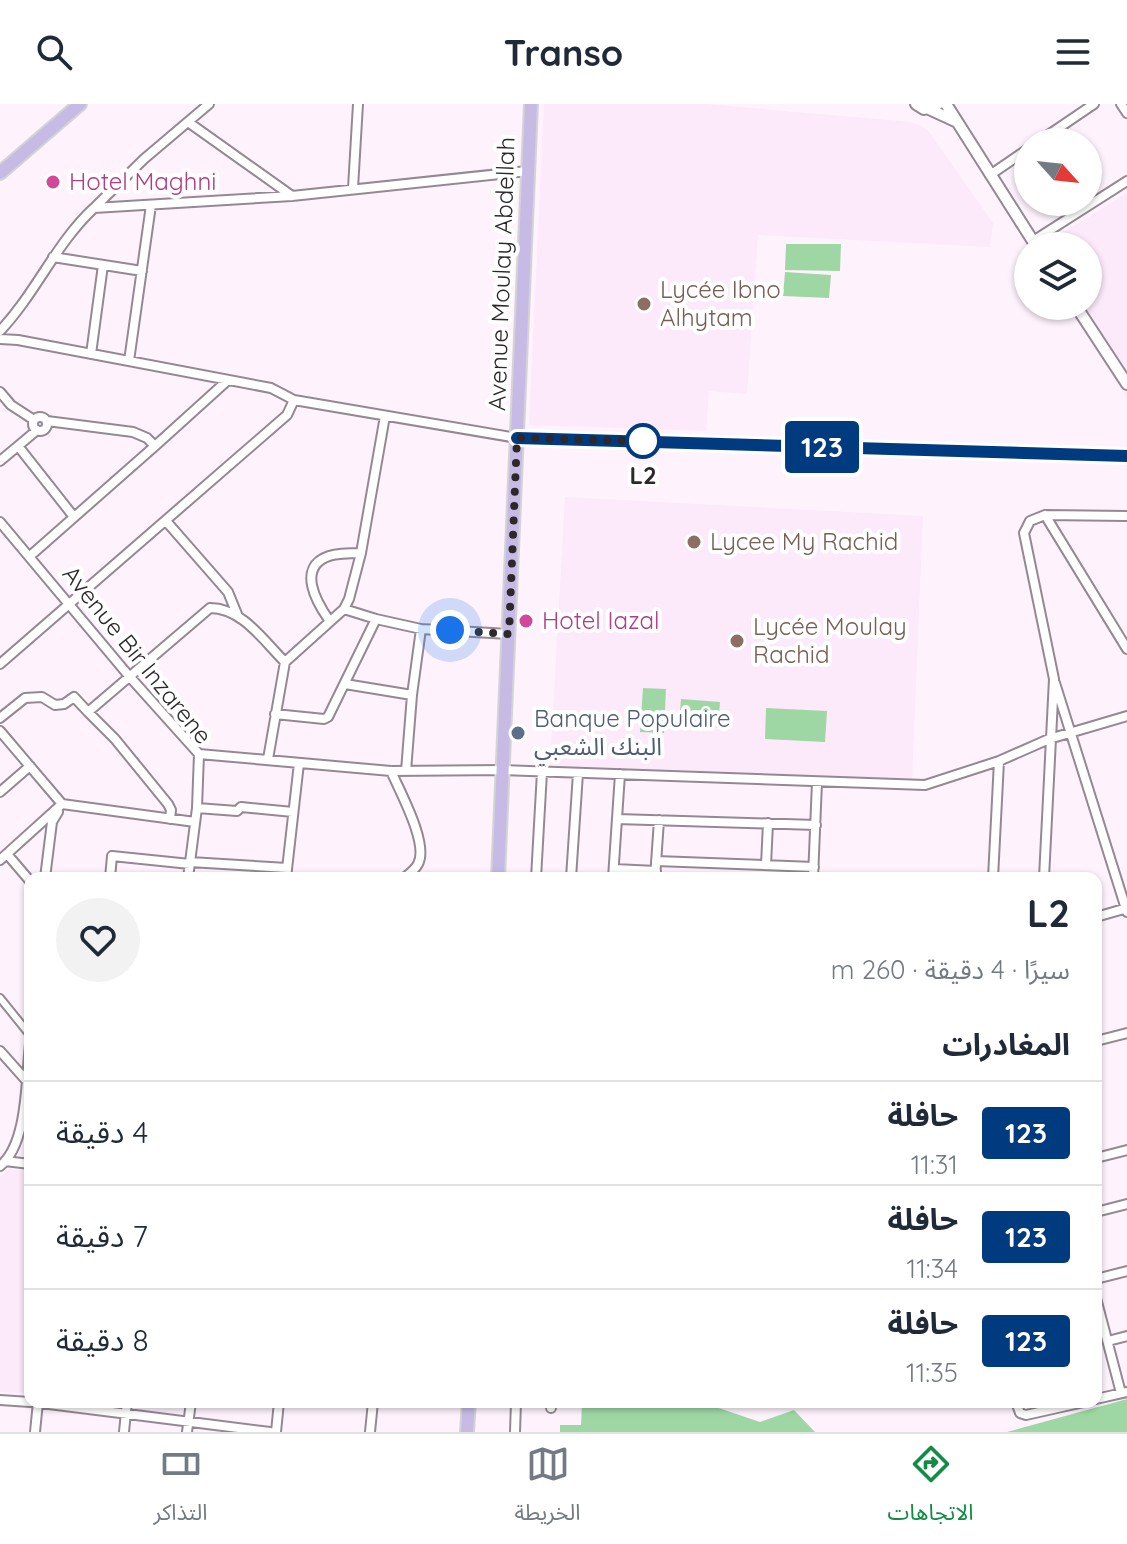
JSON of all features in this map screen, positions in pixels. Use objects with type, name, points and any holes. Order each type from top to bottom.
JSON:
[{"type":"main road","points":[[0,173],[80,104]]},
{"type":"main road","name":"Avenue Moulay Abdellah","points":[[498,872],[531,104]]},
{"type":"main road","points":[[467,1432],[469,1408]]},
{"type":"street","points":[[0,331],[15,315],[74,226],[144,159],[209,104]]},
{"type":"street","points":[[353,188],[358,104]]},
{"type":"street","points":[[915,104],[933,106],[955,121]]},
{"type":"street","points":[[1059,128],[1094,104]]},
{"type":"street","points":[[1121,104],[1127,113]]},
{"type":"street","points":[[951,106],[955,121],[1026,232]]},
{"type":"street","points":[[188,122],[292,196]]},
{"type":"street","points":[[990,175],[1014,159]]},
{"type":"street","points":[[94,208],[292,196],[528,171]]},
{"type":"street","points":[[1052,232],[1127,181]]},
{"type":"street","points":[[129,361],[151,205]]},
{"type":"street","points":[[53,257],[142,271]]},
{"type":"street","points":[[91,354],[103,265]]},
{"type":"street","points":[[1085,320],[1127,384]]},
{"type":"street","points":[[0,339],[271,388],[294,400],[517,438],[1127,456]]},
{"type":"street","points":[[30,556],[228,380]]},
{"type":"street","points":[[0,392],[11,405],[34,420]]},
{"type":"street","points":[[0,664],[287,415],[294,400]]},
{"type":"street","points":[[268,759],[285,662],[344,609],[349,599],[361,553],[385,416]]},
{"type":"street","points":[[34,420],[42,417],[47,421],[133,432],[147,438],[155,446]]},
{"type":"street","points":[[34,420],[33,426],[37,430]]},
{"type":"street","points":[[0,461],[37,430],[46,427],[47,421]]},
{"type":"street","points":[[18,446],[74,517]]},
{"type":"street","points":[[1102,916],[1127,910],[1054,679],[1024,533],[1030,521],[1045,515],[1127,516]]},
{"type":"street","points":[[1045,515],[1127,649]]},
{"type":"street","points":[[166,521],[228,592],[237,614],[285,662]]},
{"type":"street","name":"Avenue Bir Inzarene","points":[[0,522],[199,754],[197,808],[189,872]]},
{"type":"street","points":[[329,620],[313,594],[311,579],[315,568],[320,560],[332,555],[361,553]]},
{"type":"street","points":[[88,712],[210,608],[237,614]]},
{"type":"street","points":[[344,609],[421,629],[509,634]]},
{"type":"street","points":[[275,714],[324,719],[334,709],[376,619]]},
{"type":"street","points":[[406,771],[421,629]]},
{"type":"street","points":[[1044,872],[1054,679]]},
{"type":"street","points":[[345,684],[412,695]]},
{"type":"street","points":[[0,718],[25,698],[42,697],[55,705],[64,704],[74,697],[115,739],[168,804],[170,819]]},
{"type":"street","points":[[199,754],[391,771],[504,770],[925,785],[999,761],[1049,739],[1127,716]]},
{"type":"street","points":[[0,731],[62,804],[195,822]]},
{"type":"street","points":[[993,872],[999,761]]},
{"type":"street","points":[[287,872],[299,763]]},
{"type":"street","points":[[0,792],[30,766]]},
{"type":"street","points":[[391,771],[419,841],[421,855],[418,866],[411,872]]},
{"type":"street","points":[[536,872],[542,772]]},
{"type":"street","points":[[571,872],[578,773]]},
{"type":"street","points":[[614,872],[620,774]]},
{"type":"street","points":[[814,872],[817,782]]},
{"type":"street","points":[[24,876],[3,857],[62,804]]},
{"type":"street","points":[[46,872],[52,822],[62,804]]},
{"type":"street","points":[[197,808],[237,811],[241,807],[293,812]]},
{"type":"street","points":[[617,819],[816,825]]},
{"type":"street","points":[[655,872],[659,820]]},
{"type":"street","points":[[766,865],[768,823]]},
{"type":"street","points":[[111,872],[112,856],[287,868]]},
{"type":"street","points":[[656,861],[814,867]]},
{"type":"street","points":[[0,998],[24,1028]]},
{"type":"street","points":[[1102,1039],[1127,1033]]},
{"type":"street","points":[[0,1051],[24,1078]]},
{"type":"street","points":[[3,1164],[13,1152],[19,1136],[24,1088]]},
{"type":"street","points":[[1102,1156],[1127,1150]]},
{"type":"street","points":[[3,1164],[24,1164]]},
{"type":"street","points":[[1102,1210],[1127,1204]]},
{"type":"street","points":[[1102,1277],[1127,1271]]},
{"type":"street","points":[[1102,1320],[1124,1392],[1102,1398]]},
{"type":"street","points":[[1108,1341],[1127,1336]]},
{"type":"street","points":[[0,1400],[24,1401]]},
{"type":"street","points":[[35,1408],[35,1432]]},
{"type":"street","points":[[85,1408],[273,1432],[278,1408]]},
{"type":"street","points":[[124,1432],[126,1408]]},
{"type":"street","points":[[187,1432],[190,1408]]},
{"type":"street","points":[[370,1432],[372,1408]]},
{"type":"street","points":[[515,1432],[516,1408]]},
{"type":"street","points":[[1018,1408],[1020,1413],[1026,1415],[1057,1408]]},
{"type":"shaded area","name":"Lycée Ibno Alhytam","points":[[544,104],[706,104],[911,122],[927,129],[993,223],[990,247],[758,235],[747,394],[709,391],[706,431],[529,425]]},
{"type":"shaded area","points":[[1127,193],[1127,398],[1076,320],[1102,320],[1102,232],[1064,232],[1090,216],[1102,216],[1102,209]]},
{"type":"shaded area","name":"Lycée Moulay Rachid","points":[[565,497],[923,516],[912,782],[550,765]]},
{"type":"shaded area","points":[[8,1169],[24,1170],[24,1393],[0,1392],[0,1177]]},
{"type":"green space","points":[[786,244],[841,244],[840,271],[785,270]]},
{"type":"green space","points":[[785,272],[831,275],[829,298],[783,296]]},
{"type":"green space","points":[[643,688],[666,689],[664,733],[640,732]]},
{"type":"green space","points":[[681,699],[720,702],[718,728],[679,725]]},
{"type":"green space","points":[[766,708],[827,711],[825,742],[765,739]]},
{"type":"green space","points":[[1127,1399],[1127,1432],[1007,1432],[1102,1408]]},
{"type":"green space","points":[[582,1408],[719,1408],[760,1422],[794,1410],[815,1432],[560,1432],[560,1425],[581,1425]]},
{"type":"bus line","name":"123","points":[[517,438],[1127,456]]},
{"type":"place","name":"Hotel Maghni","points":[[53,182]]},
{"type":"place","name":"Lycée Ibno Alhytam","points":[[644,304]]},
{"type":"place","name":"L2","points":[[643,441]]},
{"type":"place","name":"Lycee My Rachid","points":[[694,542]]},
{"type":"place","name":"Hotel Iazal","points":[[526,621]]},
{"type":"place","name":"Lycée Moulay Rachid","points":[[737,641]]},
{"type":"place","name":"Banque Populaire البنك الشعبي","points":[[518,733]]},
{"type":"route","points":[[450,630],[509,634],[517,438],[643,441]]}]
